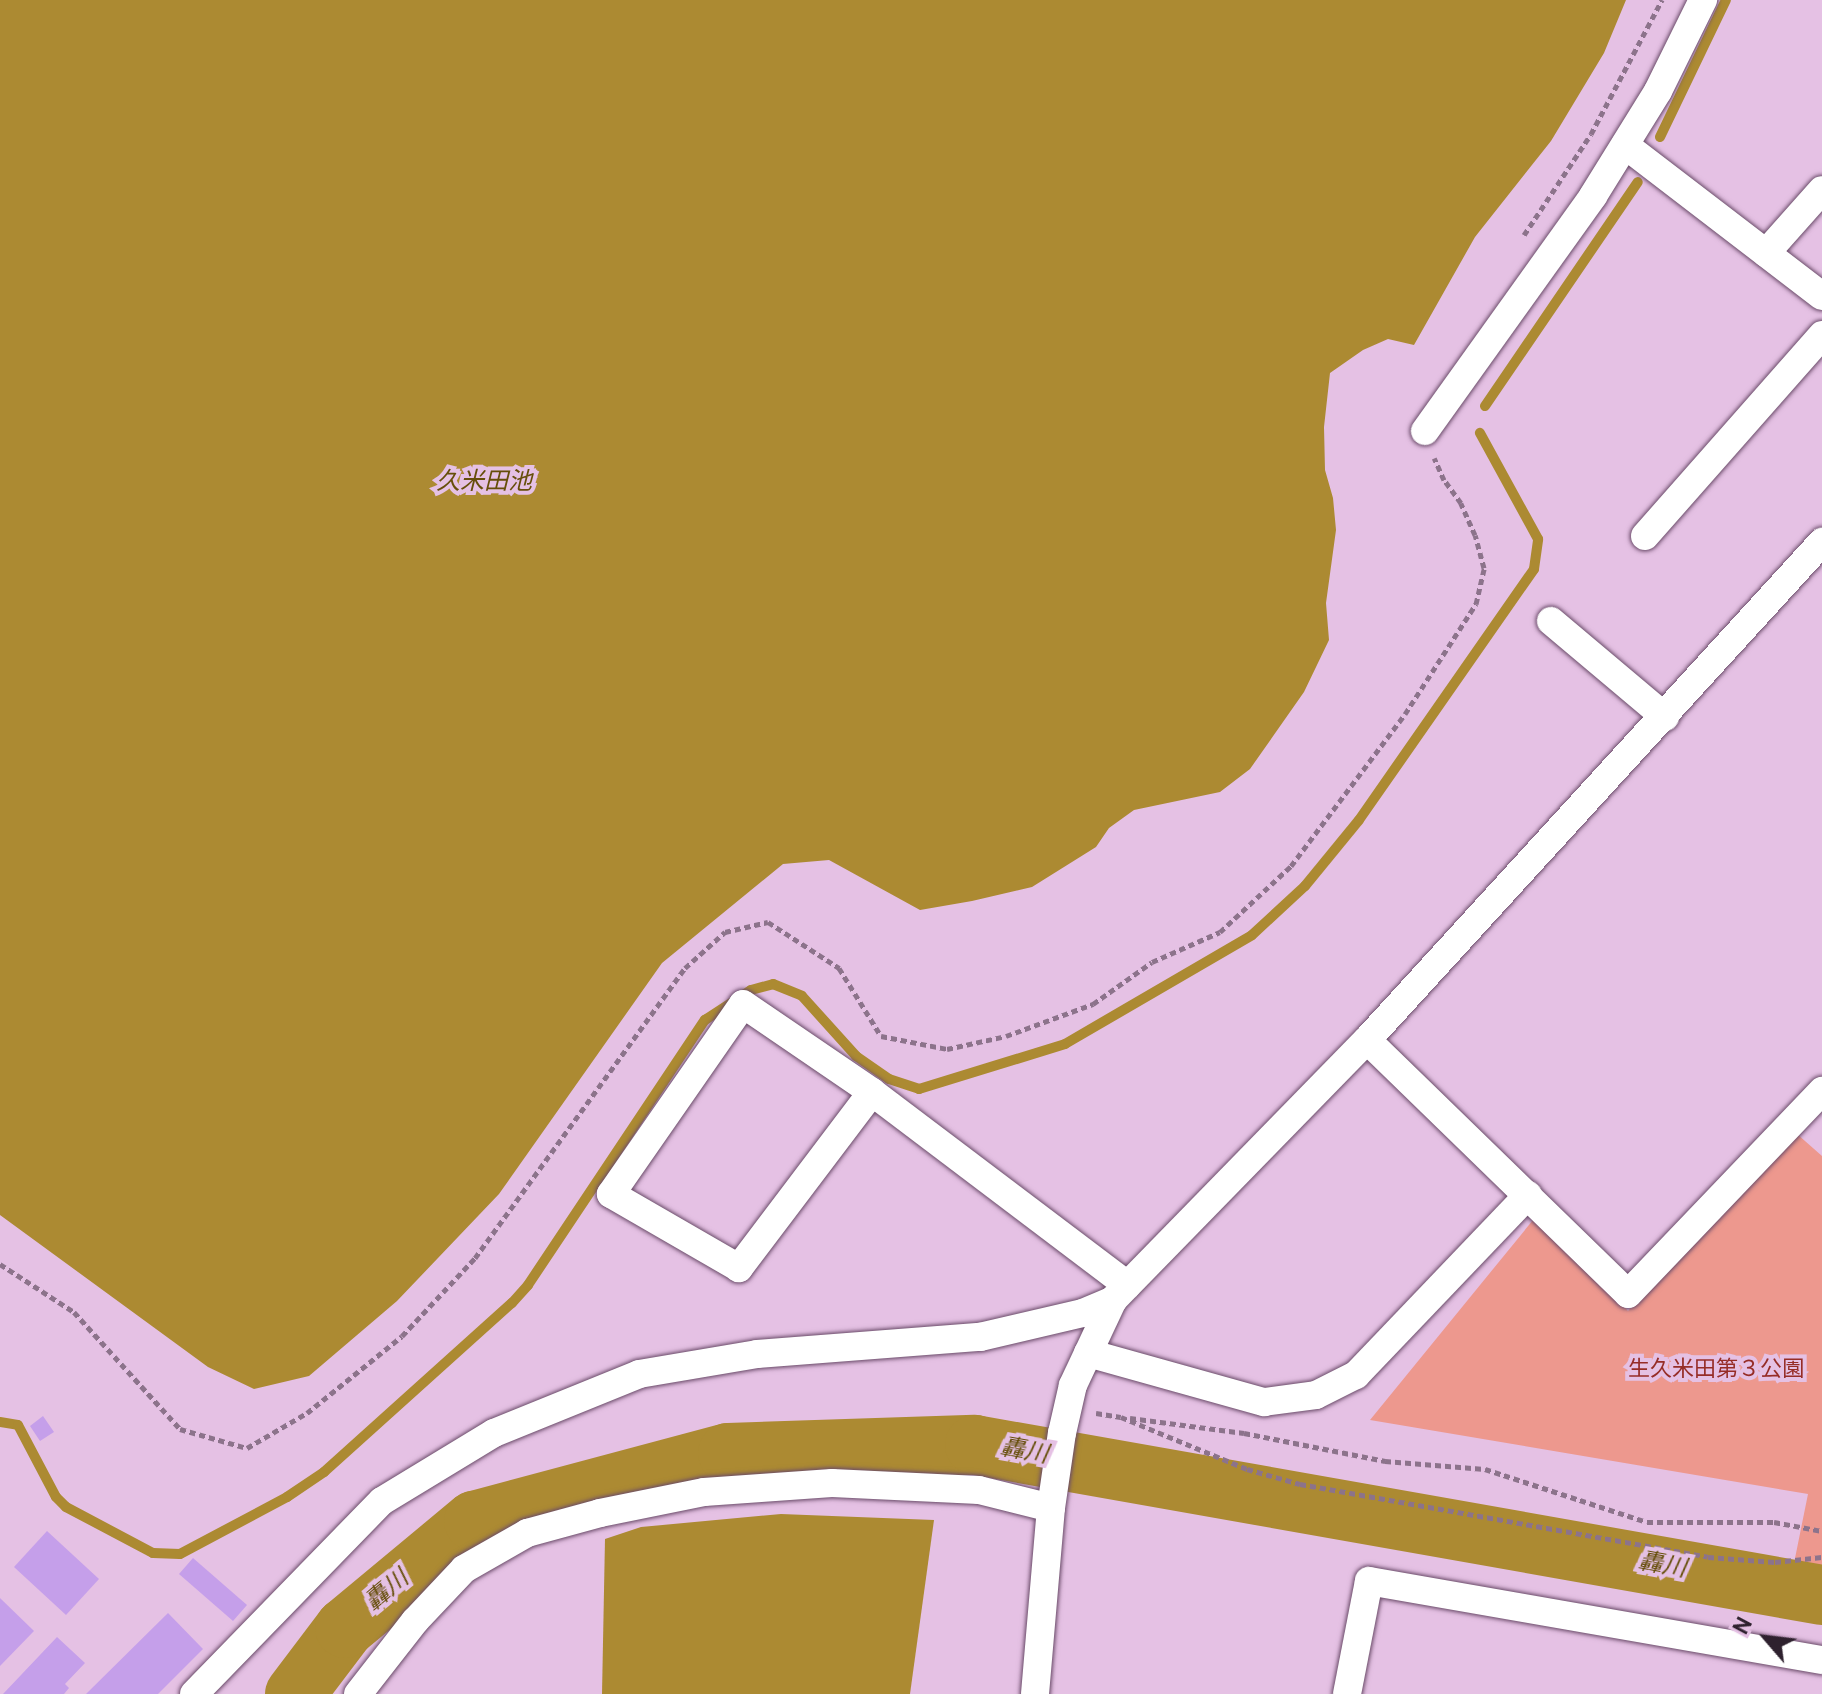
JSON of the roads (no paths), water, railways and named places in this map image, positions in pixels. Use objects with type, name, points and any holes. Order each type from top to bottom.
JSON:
[{"type":"street","points":[[1425,431],[1593,196],[1658,91],[1703,0]]},
{"type":"street","points":[[1625,145],[1822,296]]},
{"type":"street","points":[[1766,253],[1822,190]]},
{"type":"street","points":[[1645,536],[1822,335]]},
{"type":"street","points":[[194,1694],[382,1501],[494,1433],[639,1374],[757,1354],[980,1337],[1083,1313],[1120,1292],[1367,1040],[1822,542]]},
{"type":"street","points":[[1551,621],[1665,717]]},
{"type":"street","points":[[872,1092],[739,1268],[611,1194],[743,1004],[872,1092],[1120,1292]]},
{"type":"street","points":[[1367,1040],[1628,1294],[1822,1091]]},
{"type":"street","points":[[1088,1353],[1264,1402],[1316,1395],[1356,1375],[1528,1195]]},
{"type":"street","points":[[1035,1694],[1051,1508],[1064,1421],[1073,1385],[1120,1292]]},
{"type":"street","points":[[358,1694],[415,1621],[464,1569],[527,1533],[600,1513],[704,1492],[832,1483],[979,1490],[1051,1508]]},
{"type":"street","points":[[1347,1694],[1369,1581],[1822,1660]]},
{"type":"water","name":"久米田池","points":[[0,0],[1626,0],[1604,53],[1551,141],[1475,237],[1414,345],[1388,339],[1363,350],[1330,373],[1324,427],[1325,470],[1333,498],[1336,530],[1326,603],[1329,640],[1304,692],[1250,769],[1220,792],[1134,810],[1109,828],[1096,847],[1032,887],[972,901],[920,910],[829,860],[783,864],[662,963],[499,1194],[397,1301],[309,1376],[254,1389],[208,1367],[0,1215]]},
{"type":"water","points":[[781,1514],[934,1520],[910,1694],[602,1694],[605,1539],[641,1527]]},
{"type":"waterway","points":[[1660,137],[1726,0]]},
{"type":"waterway","points":[[1485,406],[1638,182]]},
{"type":"waterway","points":[[0,1422],[18,1425],[56,1497],[66,1507],[153,1553],[180,1554],[287,1497],[324,1472],[512,1303],[528,1285],[705,1020],[751,990],[773,984],[802,996],[856,1056],[889,1079],[919,1089],[1065,1044],[1252,935],[1305,886],[1359,820],[1534,569],[1538,539],[1480,433]]},
{"type":"waterway","name":"轟川","points":[[295,1694],[345,1628],[474,1521],[728,1453],[975,1445],[1822,1595]]},
{"type":"park label","name":"生久米田第３公園","points":[[1716,1371]]}]
